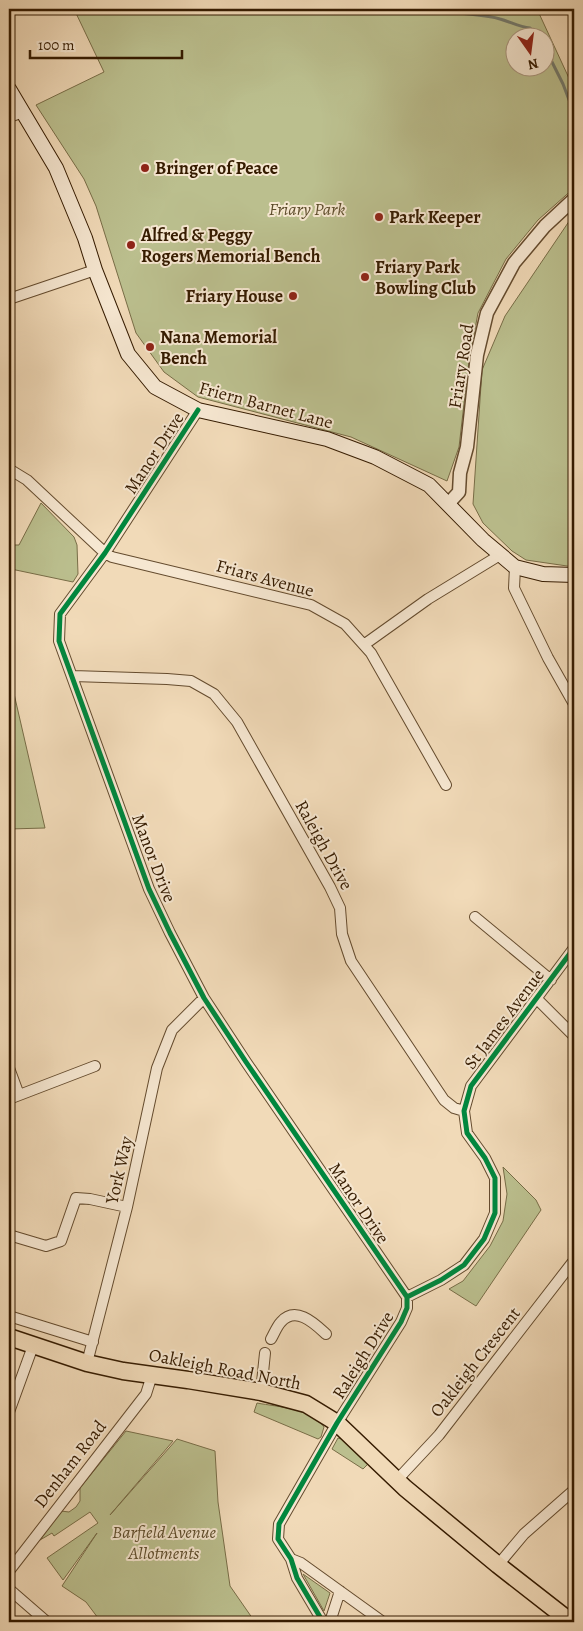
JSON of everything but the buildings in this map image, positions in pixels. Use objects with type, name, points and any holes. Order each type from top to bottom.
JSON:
[{"type":"main road","name":"Friern Barnet Lane","points":[[9,88],[56,168],[85,238],[95,270],[128,354],[154,387],[198,410],[327,439],[375,458],[428,485],[483,540],[515,567],[543,574],[574,575]]},
{"type":"main road","name":"Oakleigh Road North","points":[[9,1335],[33,1346],[87,1363],[122,1371],[261,1392],[306,1404],[337,1423],[397,1480],[498,1565],[571,1622]]},
{"type":"street","points":[[9,117],[23,112]]},
{"type":"street","name":"Friary Road","points":[[448,504],[459,492],[460,473],[467,447],[477,355],[487,313],[514,263],[545,226],[574,199]]},
{"type":"street","points":[[9,299],[95,270]]},
{"type":"street","name":"Manor Drive","points":[[198,410],[105,553],[60,614],[59,641],[149,889],[204,998],[407,1297]]},
{"type":"street","points":[[9,469],[27,480],[105,553]]},
{"type":"street","name":"Friars Avenue","points":[[105,553],[112,557],[311,605],[345,624],[365,644],[446,785]]},
{"type":"street","points":[[365,644],[428,599],[500,554]]},
{"type":"street","points":[[515,567],[514,588],[548,658],[574,704]]},
{"type":"street","name":"Raleigh Drive","points":[[73,676],[191,681],[214,694],[237,722],[330,887],[340,908],[342,934],[351,961],[444,1100],[454,1108],[464,1111],[468,1134],[485,1158],[495,1178],[495,1213],[484,1239],[464,1265],[407,1297],[407,1308],[401,1322],[337,1423],[279,1524],[278,1539],[291,1559],[297,1578],[323,1622]]},
{"type":"street","points":[[475,917],[551,980]]},
{"type":"street","name":"St James Avenue","points":[[464,1111],[471,1086],[574,948]]},
{"type":"street","name":"York Way","points":[[87,1363],[127,1208],[154,1080],[172,1030],[204,998]]},
{"type":"street","points":[[537,999],[574,1036]]},
{"type":"street","points":[[9,1099],[95,1066]]},
{"type":"street","points":[[9,1068],[19,1095]]},
{"type":"street","points":[[9,1235],[46,1246],[61,1241],[76,1198],[90,1199],[127,1208]]},
{"type":"street","name":"Oakleigh Crescent","points":[[397,1480],[439,1435],[572,1263],[574,1265]]},
{"type":"street","points":[[271,1339],[282,1321],[289,1316],[307,1318],[326,1334]]},
{"type":"street","points":[[9,1335],[11,1317],[93,1342]]},
{"type":"street","points":[[9,1412],[33,1346]]},
{"type":"street","points":[[261,1392],[265,1353]]},
{"type":"street","name":"Denham Road","points":[[9,1570],[146,1394],[152,1375]]},
{"type":"street","points":[[498,1565],[524,1534],[574,1490]]},
{"type":"street","points":[[291,1559],[301,1563],[383,1622]]},
{"type":"street","points":[[9,1589],[47,1622]]},
{"type":"street","points":[[330,1622],[340,1592]]},
{"type":"green space","name":"Friary Park","points":[[74,9],[537,9],[546,28],[506,28],[506,78],[556,78],[556,50],[574,89],[574,188],[538,220],[506,259],[478,313],[469,361],[459,447],[447,481],[351,437],[198,397],[164,372],[136,333],[96,206],[84,179],[36,105],[104,72]]},
{"type":"green space","points":[[574,214],[574,567],[526,560],[512,551],[483,523],[473,504],[482,370],[505,316]]},
{"type":"green space","points":[[41,503],[74,537],[77,545],[78,574],[73,582],[11,569],[9,575],[9,545],[19,545]]},
{"type":"green space","points":[[9,672],[45,828],[9,829]]},
{"type":"green space","points":[[503,1167],[536,1200],[541,1210],[476,1306],[449,1289],[463,1281],[490,1246],[503,1221],[507,1194]]},
{"type":"green space","points":[[257,1403],[294,1409],[311,1416],[324,1427],[321,1437],[318,1439],[254,1412]]},
{"type":"green space","name":"Barfield Avenue Allotments","points":[[126,1431],[173,1441],[110,1515],[177,1439],[215,1451],[218,1502],[230,1586],[255,1622],[101,1622],[86,1602],[62,1586],[97,1533],[63,1580],[47,1558],[98,1523],[90,1512],[54,1536],[52,1533],[40,1540],[61,1511],[69,1512],[76,1507],[80,1501],[80,1488]]},
{"type":"green space","points":[[338,1438],[342,1439],[368,1464],[363,1469],[332,1449]]},
{"type":"green space","points":[[303,1574],[330,1593],[324,1611]]},
{"type":"waterway","points":[[442,9],[457,13],[493,17],[530,28]]},
{"type":"waterway","points":[[556,70],[574,113]]},
{"type":"cycle path","points":[[198,410],[105,553],[60,614],[59,641],[149,889],[204,998],[407,1297]]},
{"type":"cycle path","points":[[323,1622],[297,1578],[291,1559],[278,1539],[279,1524],[337,1423],[401,1322],[407,1308],[407,1297],[441,1280],[464,1265],[484,1239],[495,1213],[495,1178],[485,1158],[467,1133],[464,1111],[471,1086],[574,948]]},
{"type":"place","name":"Bringer of Peace","points":[[145,168]]},
{"type":"place","name":"Park Keeper","points":[[379,217]]},
{"type":"place","name":"Alfred & Peggy Rogers Memorial Bench","points":[[131,245]]},
{"type":"place","name":"Friary Park Bowling Club","points":[[365,277]]},
{"type":"place","name":"Friary House","points":[[293,296]]},
{"type":"place","name":"Nana Memorial Bench","points":[[150,347]]}]
